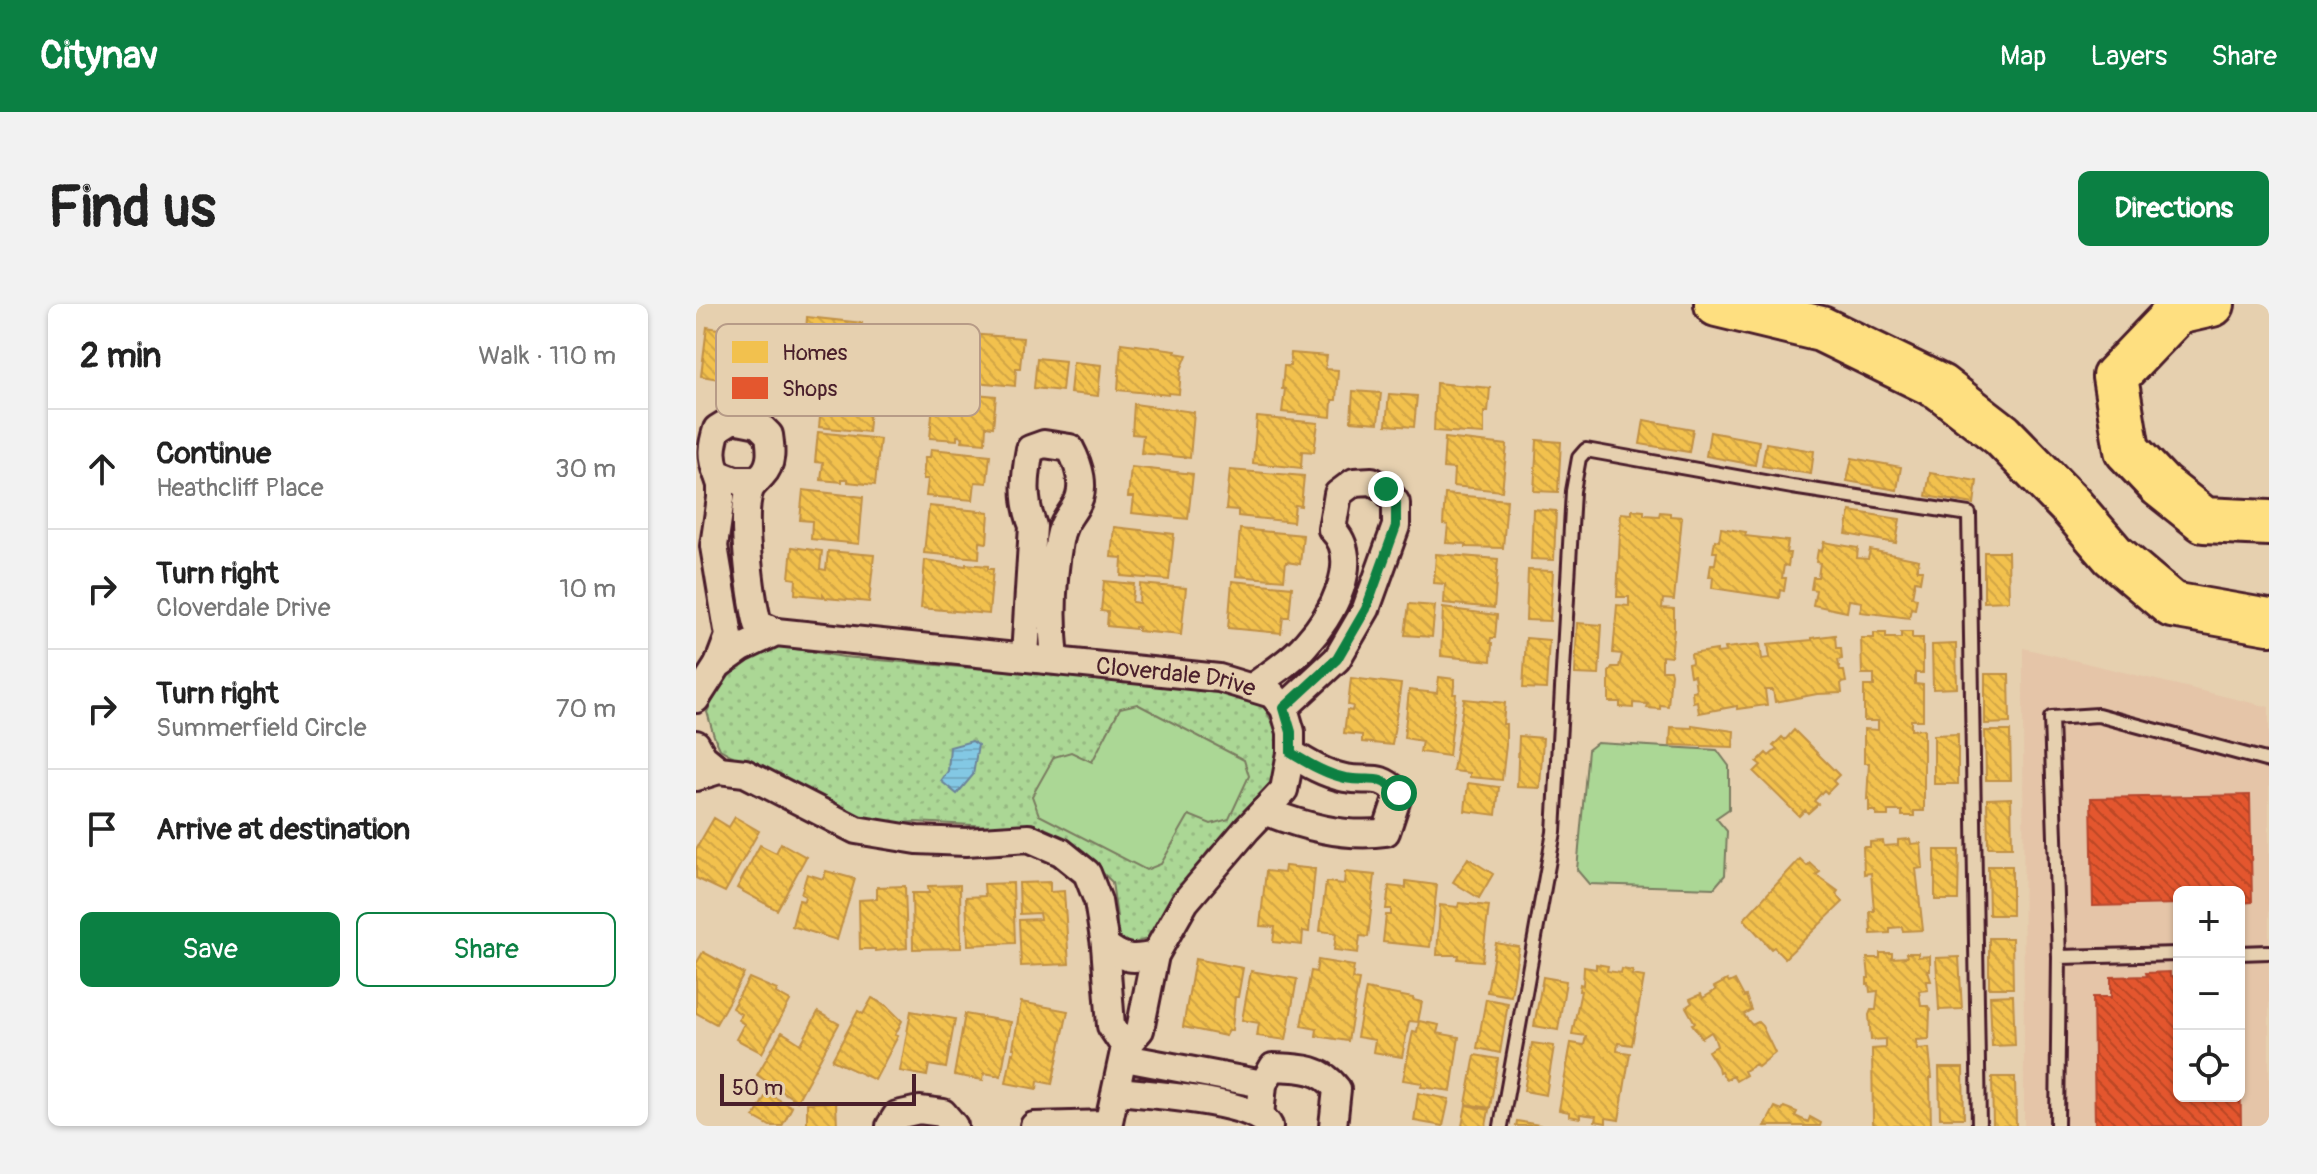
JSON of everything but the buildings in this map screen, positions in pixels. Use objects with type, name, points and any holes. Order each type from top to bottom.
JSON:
[{"type":"highway","points":[[1717,304],[1821,329],[1940,387],[2002,435],[2071,506],[2113,555],[2172,605],[2269,622]]},
{"type":"highway","points":[[2212,304],[2177,312],[2115,377],[2127,450],[2160,485],[2204,520],[2269,523]]},
{"type":"street","points":[[696,699],[718,665],[729,636],[714,546],[721,485],[711,449],[717,429],[733,419],[758,424],[769,435],[772,455],[765,474],[750,489],[747,514],[751,598],[758,624],[776,632]]},
{"type":"street","points":[[1025,656],[1033,526],[1026,509],[1025,477],[1030,449],[1044,444],[1070,448],[1079,465],[1081,488],[1076,506],[1067,516],[1058,555],[1052,630],[1055,660]]},
{"type":"street","points":[[717,473],[735,480],[757,480]]},
{"type":"street","points":[[1284,708],[1337,659],[1366,609],[1396,526],[1396,503],[1386,489],[1372,481],[1354,482],[1338,494],[1332,529],[1342,538],[1365,543],[1389,540]]},
{"type":"street","points":[[1026,509],[1038,519],[1067,516]]},
{"type":"street","points":[[1253,687],[1306,645],[1338,596],[1347,561],[1342,538]]},
{"type":"street","points":[[718,665],[742,648],[776,632]]},
{"type":"street","name":"Cloverdale Drive","points":[[776,632],[1219,678],[1272,694],[1284,708],[1291,732],[1291,753],[1284,790],[1185,902],[1155,955],[1140,1030],[1125,1052],[1108,1125]]},
{"type":"street","points":[[696,744],[707,773],[745,773],[856,830],[917,840],[966,842],[1029,838],[1061,852],[1087,873],[1098,901],[1105,945],[1111,1026],[1125,1052],[1263,1084]]},
{"type":"street","points":[[1264,811],[1290,821],[1360,835],[1386,832],[1399,793],[1385,780],[1344,778],[1315,768],[1291,753]]},
{"type":"street","points":[[1105,945],[1119,957],[1133,960],[1155,955]]},
{"type":"street","points":[[1264,1121],[1263,1084],[1273,1067],[1303,1068],[1328,1077],[1337,1089],[1333,1126]]},
{"type":"street","points":[[1117,1091],[1246,1109],[1264,1121]]},
{"type":"street","points":[[890,1126],[897,1115],[919,1110],[943,1113],[955,1126]]},
{"type":"street","points":[[1034,1126],[1108,1125]]},
{"type":"lane","points":[[1501,1126],[1554,832],[1573,491],[1579,458],[1586,450],[1792,487],[1969,514],[1979,1126]]},
{"type":"lane","points":[[2057,1126],[2059,957],[2051,718],[2098,715],[2269,761]]},
{"type":"lane","points":[[2245,953],[2269,952]]},
{"type":"lane","points":[[2059,957],[2173,954]]},
{"type":"shaded area","points":[[2023,648],[2269,707],[2269,1126],[2024,1126]]},
{"type":"green space","points":[[771,645],[844,657],[1204,686],[1239,694],[1265,708],[1282,742],[1278,772],[1249,810],[1208,851],[1150,938],[1128,945],[1116,939],[1117,917],[1112,882],[1074,845],[1030,828],[914,822],[883,825],[831,812],[720,749],[707,712],[722,681],[759,649]]},
{"type":"green space","points":[[1137,704],[1244,760],[1249,776],[1229,819],[1211,824],[1189,815],[1161,864],[1146,870],[1039,815],[1032,796],[1054,757],[1071,752],[1092,762],[1120,708]]},
{"type":"green space","points":[[1597,743],[1717,750],[1729,766],[1729,809],[1716,818],[1727,831],[1725,875],[1714,888],[1589,884],[1577,870],[1588,750]]},
{"type":"water","points":[[972,741],[978,745],[973,775],[957,794],[941,781],[948,771],[950,747]]},
{"type":"route","points":[[1386,489],[1396,503],[1396,526],[1366,609],[1337,659],[1284,708],[1291,732],[1291,753],[1315,768],[1344,778],[1385,780],[1399,793]]}]
